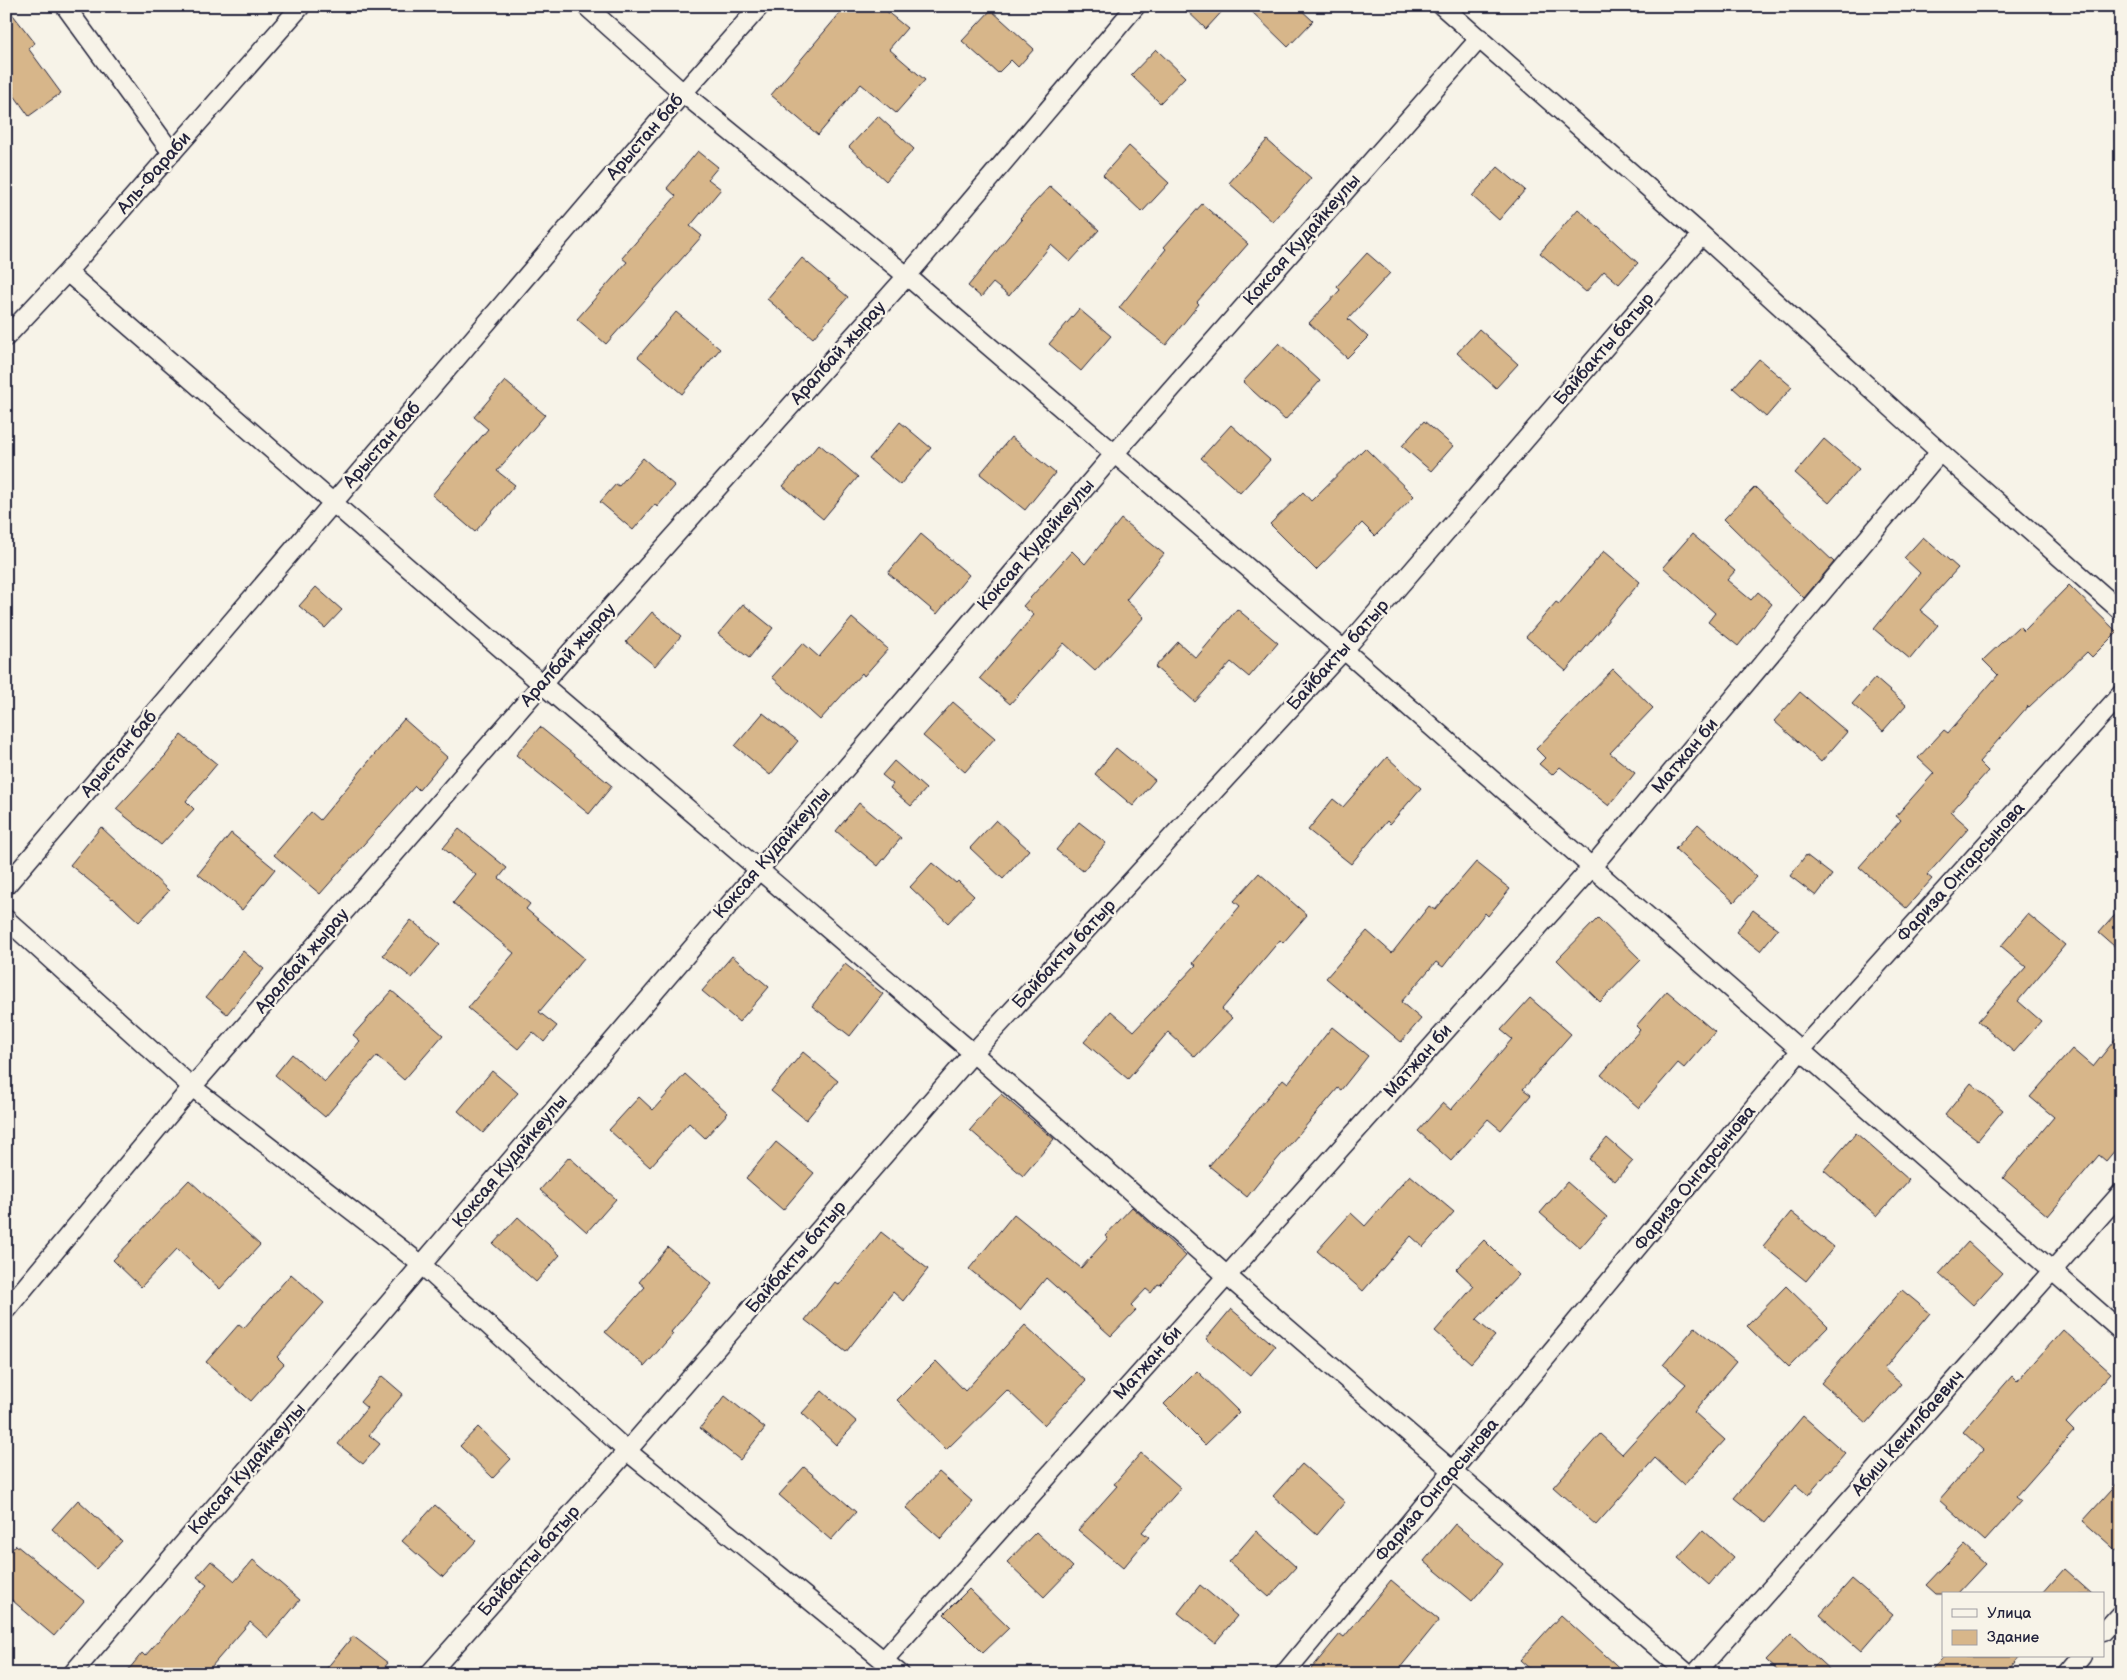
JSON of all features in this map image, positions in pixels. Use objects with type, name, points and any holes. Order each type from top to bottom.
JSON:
[{"type":"street","points":[[65,6],[172,153]]},
{"type":"street","name":"Аль-Фараби","points":[[6,337],[67,272],[301,6]]},
{"type":"street","points":[[586,6],[683,93],[907,276],[1116,453],[1344,650],[2121,1331]]},
{"type":"street","name":"Арыстан баб","points":[[6,886],[683,93],[760,6]]},
{"type":"street","name":"Аралбай жырау","points":[[6,1310],[192,1087],[542,684],[907,276],[1136,6]]},
{"type":"street","points":[[1442,6],[1702,235],[1940,452],[2121,611]]},
{"type":"street","name":"Коксая Кудайкеулы","points":[[72,1674],[758,869],[1116,453],[1480,38]]},
{"type":"street","name":"Байбакты батыр","points":[[429,1674],[627,1451],[973,1053],[1344,650],[1702,235]]},
{"type":"street","points":[[67,272],[332,503],[973,1053],[1226,1275],[1688,1674]]},
{"type":"street","name":"Матжан би","points":[[884,1660],[1591,868],[1940,452]]},
{"type":"street","name":"Фариза Онгарсынова","points":[[1284,1674],[1801,1050],[2121,694]]},
{"type":"street","points":[[6,919],[192,1087],[422,1265],[627,1451],[900,1674]]},
{"type":"street","name":"Абиш Кекилбаевич","points":[[1695,1674],[2121,1193]]},
{"type":"street","points":[[2104,1631],[2121,1612]]},
{"type":"street","points":[[2067,1674],[2080,1658]]},
{"type":"building","points":[[6,6],[35,43],[28,48],[61,93],[29,116],[6,84]]},
{"type":"building","points":[[846,6],[880,6],[907,28],[889,49],[925,80],[896,113],[861,84],[818,135],[771,95]]},
{"type":"building","points":[[1182,6],[1227,6],[1206,29]]},
{"type":"building","points":[[1246,6],[1297,6],[1313,21],[1288,47]]},
{"type":"building","points":[[991,10],[1034,49],[1018,67],[1011,60],[998,73],[962,41]]},
{"type":"building","points":[[1156,49],[1185,77],[1160,103],[1131,75]]},
{"type":"building","points":[[878,116],[914,149],[886,181],[849,147]]},
{"type":"building","points":[[1267,140],[1311,178],[1273,222],[1229,183]]},
{"type":"building","points":[[1129,146],[1169,183],[1142,212],[1103,175]]},
{"type":"building","points":[[698,151],[718,167],[708,179],[721,189],[690,226],[702,236],[606,344],[577,319],[627,262],[622,258],[676,196],[667,188]]},
{"type":"building","points":[[1498,167],[1525,190],[1499,220],[1472,196]]},
{"type":"building","points":[[1050,186],[1099,230],[1070,262],[1051,245],[1009,296],[993,283],[981,297],[968,286],[1022,220],[1020,218]]},
{"type":"building","points":[[1202,204],[1248,244],[1197,302],[1199,304],[1166,345],[1119,308],[1166,249],[1164,247]]},
{"type":"building","points":[[1578,209],[1638,263],[1619,284],[1604,271],[1586,292],[1540,253]]},
{"type":"building","points":[[1367,253],[1390,273],[1348,319],[1368,337],[1347,358],[1309,323],[1340,290],[1337,286]]},
{"type":"building","points":[[802,258],[848,297],[813,338],[767,299]]},
{"type":"building","points":[[1079,309],[1111,336],[1081,371],[1049,344]]},
{"type":"building","points":[[676,312],[720,349],[682,394],[638,357]]},
{"type":"building","points":[[1479,329],[1518,364],[1496,388],[1457,353]]},
{"type":"building","points":[[1279,343],[1320,381],[1285,420],[1243,382]]},
{"type":"building","points":[[1759,359],[1792,387],[1766,417],[1733,388]]},
{"type":"building","points":[[505,381],[545,415],[497,471],[515,485],[475,532],[432,495],[488,429],[474,417]]},
{"type":"building","points":[[1424,421],[1453,446],[1431,471],[1402,446]]},
{"type":"building","points":[[900,422],[931,448],[900,485],[869,459]]},
{"type":"building","points":[[1231,425],[1270,460],[1240,493],[1201,458]]},
{"type":"building","points":[[1011,437],[1055,473],[1025,510],[980,474]]},
{"type":"building","points":[[1824,439],[1859,469],[1829,503],[1795,473]]},
{"type":"building","points":[[819,444],[858,477],[823,519],[783,486]]},
{"type":"building","points":[[1365,448],[1414,496],[1375,536],[1362,523],[1316,570],[1270,524],[1303,492],[1311,501]]},
{"type":"building","points":[[643,458],[675,486],[657,507],[655,504],[633,530],[600,502],[616,484],[619,486]]},
{"type":"building","points":[[1755,487],[1834,562],[1804,598],[1724,519]]},
{"type":"building","points":[[1121,519],[1164,554],[1126,600],[1144,617],[1095,671],[1064,643],[1010,704],[980,678],[1034,615],[1023,606],[1072,551],[1085,564]]},
{"type":"building","points":[[921,534],[969,575],[937,614],[888,573]]},
{"type":"building","points":[[1692,534],[1735,571],[1727,580],[1751,600],[1758,592],[1772,604],[1738,646],[1708,622],[1715,613],[1663,567]]},
{"type":"building","points":[[1923,537],[1958,568],[1920,610],[1938,625],[1910,659],[1874,629],[1920,573],[1904,558]]},
{"type":"building","points":[[1604,551],[1640,582],[1566,671],[1526,637],[1556,602],[1559,604]]},
{"type":"building","points":[[2069,585],[2117,632],[2092,657],[2087,652],[2028,706],[1979,762],[1988,771],[1951,812],[1969,828],[1927,875],[1932,879],[1906,908],[1859,867],[1901,820],[1896,816],[1934,773],[1918,758],[1944,730],[1948,733],[1998,675],[1983,660],[2019,626],[2024,631]]},
{"type":"building","points":[[316,587],[342,610],[325,628],[299,606]]},
{"type":"building","points":[[743,604],[773,628],[749,658],[718,634]]},
{"type":"building","points":[[1237,609],[1278,643],[1249,677],[1231,662],[1195,702],[1155,667],[1178,642],[1196,658]]},
{"type":"building","points":[[652,612],[681,636],[655,666],[626,642]]},
{"type":"building","points":[[852,618],[888,649],[864,676],[862,673],[820,720],[772,677],[803,643],[819,657]]},
{"type":"building","points":[[1613,669],[1653,708],[1610,753],[1635,773],[1609,806],[1560,767],[1552,775],[1539,764],[1545,758],[1536,749]]},
{"type":"building","points":[[1875,678],[1906,705],[1883,731],[1852,704]]},
{"type":"building","points":[[1800,692],[1847,732],[1821,762],[1774,721]]},
{"type":"building","points":[[953,702],[995,738],[965,772],[923,736]]},
{"type":"building","points":[[763,713],[798,741],[770,775],[735,746]]},
{"type":"building","points":[[404,719],[447,757],[419,790],[415,786],[320,894],[274,855],[311,812],[320,820]]},
{"type":"building","points":[[540,727],[612,786],[589,814],[516,755]]},
{"type":"building","points":[[181,735],[217,764],[186,801],[194,809],[161,845],[116,809],[166,755]]},
{"type":"building","points":[[1116,748],[1155,780],[1133,806],[1095,774]]},
{"type":"building","points":[[1387,757],[1421,788],[1390,824],[1387,821],[1351,864],[1308,830],[1333,799],[1343,807]]},
{"type":"building","points":[[894,761],[926,789],[911,806],[890,788],[893,784],[882,775]]},
{"type":"building","points":[[859,803],[901,838],[878,866],[836,831]]},
{"type":"building","points":[[996,820],[1029,850],[1003,879],[970,848]]},
{"type":"building","points":[[1079,822],[1106,843],[1083,871],[1056,850]]},
{"type":"building","points":[[1698,824],[1757,877],[1734,902],[1675,849]]},
{"type":"building","points":[[101,827],[169,891],[139,922],[113,898],[70,865]]},
{"type":"building","points":[[459,829],[507,868],[499,878],[530,904],[526,909],[584,958],[539,1012],[557,1026],[544,1042],[533,1032],[518,1049],[468,1008],[514,953],[453,903],[476,875],[443,848]]},
{"type":"building","points":[[231,833],[275,869],[242,910],[198,874]]},
{"type":"building","points":[[1806,855],[1832,875],[1816,896],[1790,876]]},
{"type":"building","points":[[1476,862],[1510,889],[1488,916],[1485,913],[1443,967],[1436,962],[1401,1002],[1421,1019],[1401,1042],[1326,978],[1367,931],[1392,953],[1429,906],[1435,910]]},
{"type":"building","points":[[932,863],[956,883],[958,881],[974,896],[948,923],[910,887]]},
{"type":"building","points":[[1259,873],[1307,915],[1283,943],[1280,940],[1222,1009],[1232,1018],[1195,1057],[1168,1032],[1128,1079],[1084,1042],[1111,1011],[1134,1031],[1196,965],[1193,963],[1240,906],[1234,901]]},
{"type":"building","points":[[2121,908],[2121,952],[2099,933]]},
{"type":"building","points":[[1753,910],[1778,929],[1760,951],[1736,932]]},
{"type":"building","points":[[2028,914],[2065,945],[2018,1001],[2041,1021],[2014,1052],[1978,1021],[2026,967],[2001,946]]},
{"type":"building","points":[[1598,918],[1641,960],[1600,1002],[1557,960]]},
{"type":"building","points":[[411,920],[440,944],[412,978],[383,955]]},
{"type":"building","points":[[243,951],[264,969],[227,1014],[206,997]]},
{"type":"building","points":[[732,956],[769,987],[739,1022],[702,991]]},
{"type":"building","points":[[845,964],[883,994],[850,1036],[812,1006]]},
{"type":"building","points":[[392,991],[443,1035],[404,1080],[377,1056],[325,1117],[275,1075],[292,1054],[325,1082],[360,1041],[353,1035]]},
{"type":"building","points":[[1667,991],[1715,1032],[1684,1068],[1678,1063],[1639,1108],[1601,1075],[1640,1030],[1636,1026]]},
{"type":"building","points":[[1530,998],[1571,1034],[1523,1089],[1531,1095],[1501,1130],[1488,1119],[1451,1161],[1418,1131],[1443,1103],[1451,1110],[1512,1039],[1501,1030]]},
{"type":"building","points":[[1332,1027],[1368,1056],[1341,1090],[1338,1088],[1247,1197],[1209,1166],[1283,1079],[1288,1083]]},
{"type":"building","points":[[2121,1032],[2121,1143],[2106,1161],[2099,1155],[2048,1216],[2003,1178],[2054,1117],[2030,1097],[2072,1049],[2093,1067]]},
{"type":"building","points":[[803,1052],[838,1081],[806,1120],[771,1091]]},
{"type":"building","points":[[492,1071],[518,1093],[483,1133],[458,1111]]},
{"type":"building","points":[[685,1074],[728,1113],[705,1138],[689,1123],[650,1167],[609,1130],[639,1097],[653,1110]]},
{"type":"building","points":[[1971,1083],[2003,1110],[1978,1140],[1945,1115]]},
{"type":"building","points":[[1001,1094],[1054,1139],[1023,1176],[970,1130]]},
{"type":"building","points":[[1856,1133],[1909,1180],[1877,1216],[1824,1170]]},
{"type":"building","points":[[1607,1138],[1633,1161],[1615,1181],[1589,1159]]},
{"type":"building","points":[[776,1142],[814,1173],[783,1210],[746,1178]]},
{"type":"building","points":[[569,1157],[616,1199],[587,1232],[540,1190]]},
{"type":"building","points":[[1410,1175],[1454,1212],[1423,1247],[1411,1236],[1363,1291],[1317,1251],[1351,1213],[1365,1226]]},
{"type":"building","points":[[189,1180],[260,1245],[220,1289],[177,1249],[141,1287],[113,1260]]},
{"type":"building","points":[[1567,1182],[1607,1217],[1580,1248],[1540,1213]]},
{"type":"building","points":[[1132,1207],[1186,1256],[1160,1285],[1158,1284],[1151,1293],[1146,1289],[1131,1305],[1136,1310],[1111,1336],[1046,1278],[1020,1310],[969,1269],[1014,1214],[1081,1268],[1108,1238],[1105,1236]]},
{"type":"building","points":[[1791,1212],[1834,1247],[1806,1281],[1763,1246]]},
{"type":"building","points":[[518,1217],[560,1255],[536,1282],[493,1244]]},
{"type":"building","points":[[881,1232],[928,1269],[903,1301],[893,1292],[846,1352],[805,1320],[835,1282],[839,1285]]},
{"type":"building","points":[[1484,1240],[1519,1275],[1476,1320],[1495,1336],[1471,1363],[1435,1331],[1474,1286],[1456,1269]]},
{"type":"building","points":[[1968,1242],[2002,1273],[1973,1305],[1939,1274]]},
{"type":"building","points":[[668,1247],[712,1284],[645,1366],[605,1332],[645,1287],[639,1282]]},
{"type":"building","points":[[291,1274],[324,1303],[277,1357],[284,1364],[251,1401],[206,1362],[239,1324],[244,1328]]},
{"type":"building","points":[[1786,1286],[1828,1327],[1789,1367],[1747,1326]]},
{"type":"building","points":[[1902,1290],[1930,1313],[1884,1369],[1901,1384],[1867,1423],[1821,1383]]},
{"type":"building","points":[[1231,1309],[1275,1346],[1250,1376],[1206,1339]]},
{"type":"building","points":[[1025,1325],[1086,1381],[1044,1425],[1007,1390],[946,1450],[897,1400],[936,1361],[965,1391]]},
{"type":"building","points":[[1695,1327],[1736,1362],[1694,1412],[1725,1440],[1684,1485],[1655,1458],[1596,1525],[1553,1487],[1600,1434],[1622,1454],[1686,1384],[1663,1365]]},
{"type":"building","points":[[2063,1330],[2111,1373],[2066,1423],[2074,1431],[2016,1497],[2021,1501],[1985,1541],[1939,1500],[1983,1450],[1963,1432],[2012,1376],[2017,1381]]},
{"type":"building","points":[[1197,1371],[1239,1412],[1205,1445],[1164,1404]]},
{"type":"building","points":[[382,1376],[403,1394],[369,1435],[380,1444],[363,1464],[338,1444],[367,1408],[360,1402]]},
{"type":"building","points":[[822,1391],[857,1422],[836,1445],[802,1413]]},
{"type":"building","points":[[725,1396],[765,1428],[740,1460],[700,1428]]},
{"type":"building","points":[[1803,1416],[1845,1453],[1808,1495],[1796,1485],[1765,1523],[1734,1498]]},
{"type":"building","points":[[478,1427],[511,1459],[493,1478],[460,1446]]},
{"type":"building","points":[[1141,1453],[1181,1488],[1142,1532],[1149,1537],[1123,1568],[1078,1530],[1117,1486],[1114,1484]]},
{"type":"building","points":[[1302,1464],[1345,1502],[1317,1535],[1273,1496]]},
{"type":"building","points":[[804,1467],[856,1512],[831,1540],[779,1495]]},
{"type":"building","points":[[939,1472],[973,1502],[941,1539],[906,1508]]},
{"type":"building","points":[[2121,1479],[2121,1555],[2083,1521]]},
{"type":"building","points":[[78,1500],[122,1541],[96,1569],[52,1529]]},
{"type":"building","points":[[435,1505],[476,1541],[443,1577],[402,1541]]},
{"type":"building","points":[[1455,1524],[1503,1564],[1472,1601],[1424,1561]]},
{"type":"building","points":[[1703,1530],[1733,1557],[1709,1585],[1678,1558]]},
{"type":"building","points":[[1256,1531],[1296,1567],[1269,1597],[1229,1562]]},
{"type":"building","points":[[1036,1532],[1073,1567],[1044,1597],[1007,1562]]},
{"type":"building","points":[[16,1545],[84,1601],[54,1636],[6,1595],[6,1556]]},
{"type":"building","points":[[1964,1545],[1985,1564],[1959,1592],[1936,1594],[1926,1585]]},
{"type":"building","points":[[253,1560],[300,1600],[268,1638],[250,1622],[205,1674],[125,1674],[142,1653],[145,1656],[207,1585],[197,1577],[211,1561],[235,1581]]},
{"type":"building","points":[[2064,1569],[2090,1592],[2044,1592]]},
{"type":"building","points":[[1852,1579],[1893,1614],[1861,1651],[1820,1615]]},
{"type":"building","points":[[1391,1580],[1439,1620],[1395,1674],[1307,1674],[1340,1634],[1344,1637]]},
{"type":"building","points":[[1200,1585],[1237,1616],[1215,1643],[1178,1613]]},
{"type":"building","points":[[969,1589],[1009,1628],[983,1653],[944,1614]]},
{"type":"building","points":[[1561,1615],[1626,1674],[1536,1674],[1520,1660]]},
{"type":"building","points":[[1791,1634],[1834,1674],[1781,1674],[1766,1660]]},
{"type":"building","points":[[353,1636],[388,1663],[379,1674],[322,1674]]},
{"type":"building","points":[[1943,1658],[2018,1658],[2005,1674],[1930,1674]]}]
